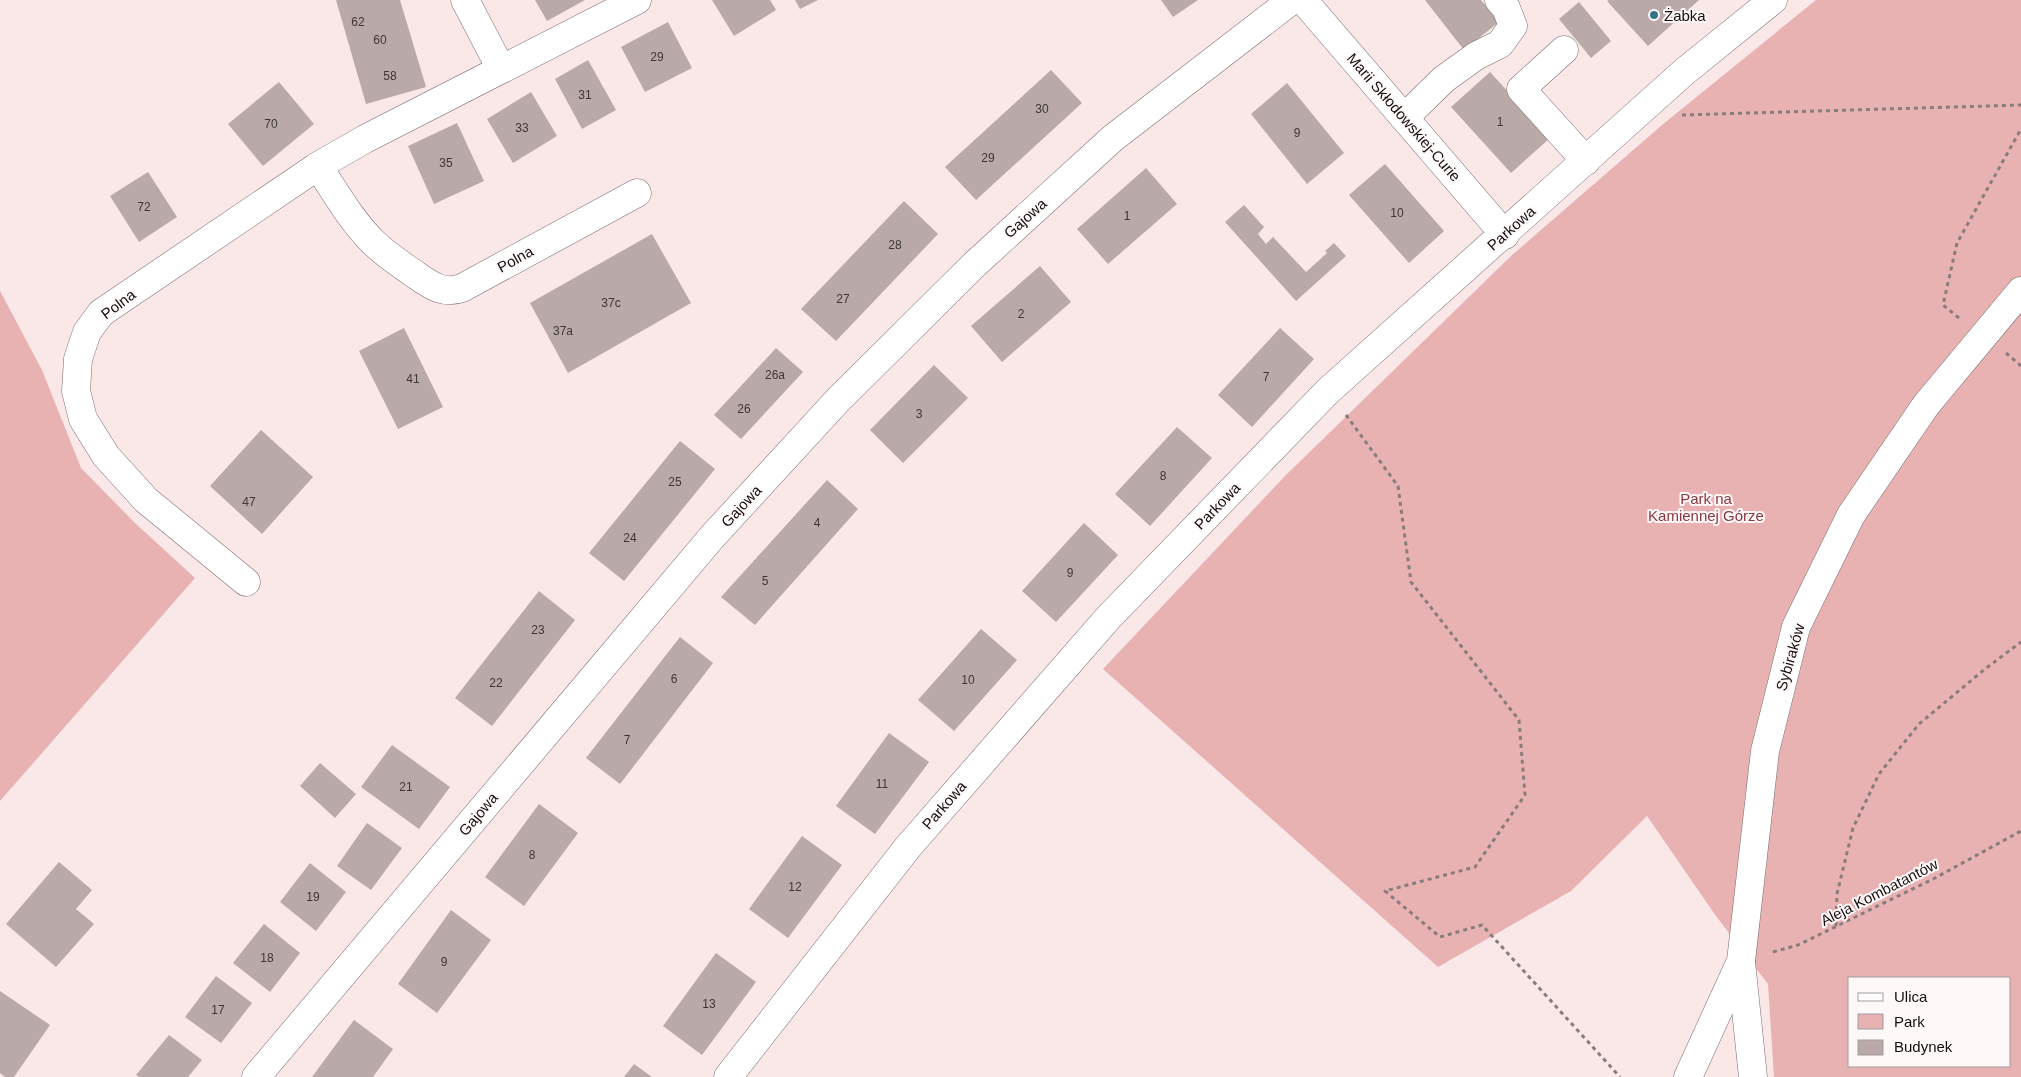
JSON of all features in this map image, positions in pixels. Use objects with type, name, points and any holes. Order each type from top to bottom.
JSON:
[{"type":"street","points":[[466,0],[501,69]]},
{"type":"street","name":"Polna","points":[[246,582],[146,500],[106,456],[83,420],[76,391],[78,359],[87,332],[101,314],[318,166],[365,139],[637,0]]},
{"type":"street","name":"Gajowa","points":[[256,1077],[712,537],[838,400],[975,264],[1113,138],[1292,0]]},
{"type":"street","name":"Marii Skłodowskiej-Curie","points":[[1303,0],[1505,234]]},
{"type":"street","points":[[1404,118],[1444,79],[1476,56],[1500,44],[1513,26],[1506,8],[1499,0]]},
{"type":"street","name":"Parkowa","points":[[728,1077],[908,847],[1108,618],[1328,391],[1684,72],[1773,0]]},
{"type":"street","points":[[1564,50],[1522,89],[1586,161]]},
{"type":"street","name":"Polna","points":[[318,166],[347,211],[375,244],[429,284],[443,291],[453,291],[462,288],[637,192]]},
{"type":"street","name":"Sybiraków","points":[[1688,1077],[1741,961],[1765,751],[1796,627],[1851,515],[1926,405],[2021,290]]},
{"type":"street","points":[[1741,961],[1753,1077]]},
{"type":"path","points":[[1674,115],[2021,106]]},
{"type":"path","points":[[1983,335],[1943,305],[1957,244],[2021,129]]},
{"type":"path","points":[[1328,391],[1398,486],[1411,582],[1519,720],[1525,795],[1475,867],[1385,891],[1440,937],[1482,925],[1620,1077]]},
{"type":"path","points":[[1836,926],[1837,894],[1853,828],[1879,774],[1919,724],[1985,668],[2021,642]]},
{"type":"path","name":"Aleja Kombatantów","points":[[1741,961],[1798,945],[1935,878],[2021,831]]},
{"type":"green space","name":"Park na Kamiennej Górze","points":[[1816,0],[2021,0],[2021,1077],[1774,1077],[1768,984],[1716,916],[1647,816],[1571,891],[1438,967],[1103,669],[1285,476],[1511,256],[1662,125]]},
{"type":"green space","points":[[0,291],[42,370],[81,468],[135,523],[195,578],[0,801]]},
{"type":"building","points":[[336,0],[400,0],[426,87],[366,104]]},
{"type":"building","points":[[535,0],[585,0],[547,21]]},
{"type":"building","points":[[712,0],[770,0],[776,10],[734,36]]},
{"type":"building","points":[[795,0],[818,0],[800,9]]},
{"type":"building","points":[[1161,0],[1198,0],[1173,17]]},
{"type":"building","points":[[1425,0],[1481,0],[1499,22],[1464,50]]},
{"type":"building","points":[[1699,0],[1648,46],[1607,1]]},
{"type":"building","points":[[1579,2],[1611,41],[1591,58],[1559,19]]},
{"type":"building","points":[[668,22],[692,68],[645,92],[621,47]]},
{"type":"building","points":[[588,60],[616,110],[582,129],[555,79]]},
{"type":"building","points":[[1051,70],[1082,103],[976,200],[945,167]]},
{"type":"building","points":[[1490,72],[1550,138],[1511,173],[1451,107]]},
{"type":"building","points":[[279,82],[314,124],[263,166],[228,124]]},
{"type":"building","points":[[1287,83],[1344,153],[1307,184],[1251,114]]},
{"type":"building","points":[[531,92],[557,136],[513,163],[487,119]]},
{"type":"building","points":[[457,123],[484,181],[434,204],[408,146]]},
{"type":"building","points":[[1385,164],[1444,231],[1409,263],[1349,195]]},
{"type":"building","points":[[1146,168],[1177,204],[1108,264],[1077,229]]},
{"type":"building","points":[[148,172],[177,217],[139,242],[110,196]]},
{"type":"building","points":[[904,201],[938,234],[836,341],[801,309]]},
{"type":"building","points":[[1244,205],[1264,227],[1258,234],[1266,244],[1273,237],[1306,272],[1327,253],[1325,251],[1334,243],[1346,256],[1296,301],[1225,222]]},
{"type":"building","points":[[652,234],[691,303],[568,373],[530,303]]},
{"type":"building","points":[[1040,266],[1071,302],[1002,362],[971,326]]},
{"type":"building","points":[[404,328],[443,407],[398,429],[359,351]]},
{"type":"building","points":[[1280,328],[1314,359],[1252,427],[1218,395]]},
{"type":"building","points":[[776,348],[803,372],[741,439],[714,415]]},
{"type":"building","points":[[934,365],[968,398],[903,463],[870,430]]},
{"type":"building","points":[[1177,427],[1212,458],[1150,526],[1115,494]]},
{"type":"building","points":[[261,430],[313,477],[262,534],[210,486]]},
{"type":"building","points":[[680,441],[715,469],[624,581],[589,553]]},
{"type":"building","points":[[827,480],[858,509],[755,625],[721,597]]},
{"type":"building","points":[[1084,523],[1118,555],[1056,622],[1022,591]]},
{"type":"building","points":[[539,591],[575,620],[492,726],[455,698]]},
{"type":"building","points":[[981,629],[1017,660],[954,731],[918,700]]},
{"type":"building","points":[[680,637],[713,663],[620,784],[586,758]]},
{"type":"building","points":[[889,733],[929,762],[875,834],[836,806]]},
{"type":"building","points":[[392,745],[450,787],[419,829],[361,787]]},
{"type":"building","points":[[320,763],[356,794],[335,818],[300,786]]},
{"type":"building","points":[[539,804],[578,833],[524,906],[485,877]]},
{"type":"building","points":[[367,823],[402,848],[371,890],[337,866]]},
{"type":"building","points":[[802,836],[842,865],[788,938],[749,909]]},
{"type":"building","points":[[59,862],[92,890],[76,909],[94,924],[56,967],[6,924]]},
{"type":"building","points":[[310,863],[346,892],[316,931],[280,902]]},
{"type":"building","points":[[451,910],[491,940],[437,1013],[398,984]]},
{"type":"building","points":[[264,924],[300,953],[270,992],[233,963]]},
{"type":"building","points":[[716,953],[756,982],[702,1055],[663,1026]]},
{"type":"building","points":[[216,976],[252,1003],[221,1043],[185,1017]]},
{"type":"building","points":[[0,991],[50,1025],[14,1077],[5,1077],[0,1073]]},
{"type":"building","points":[[354,1020],[393,1049],[373,1077],[312,1077]]},
{"type":"building","points":[[169,1035],[202,1060],[188,1077],[139,1077],[136,1075]]},
{"type":"building","points":[[634,1064],[652,1077],[624,1077]]},
{"type":"place","name":"Żabka","points":[[1654,15]]}]
